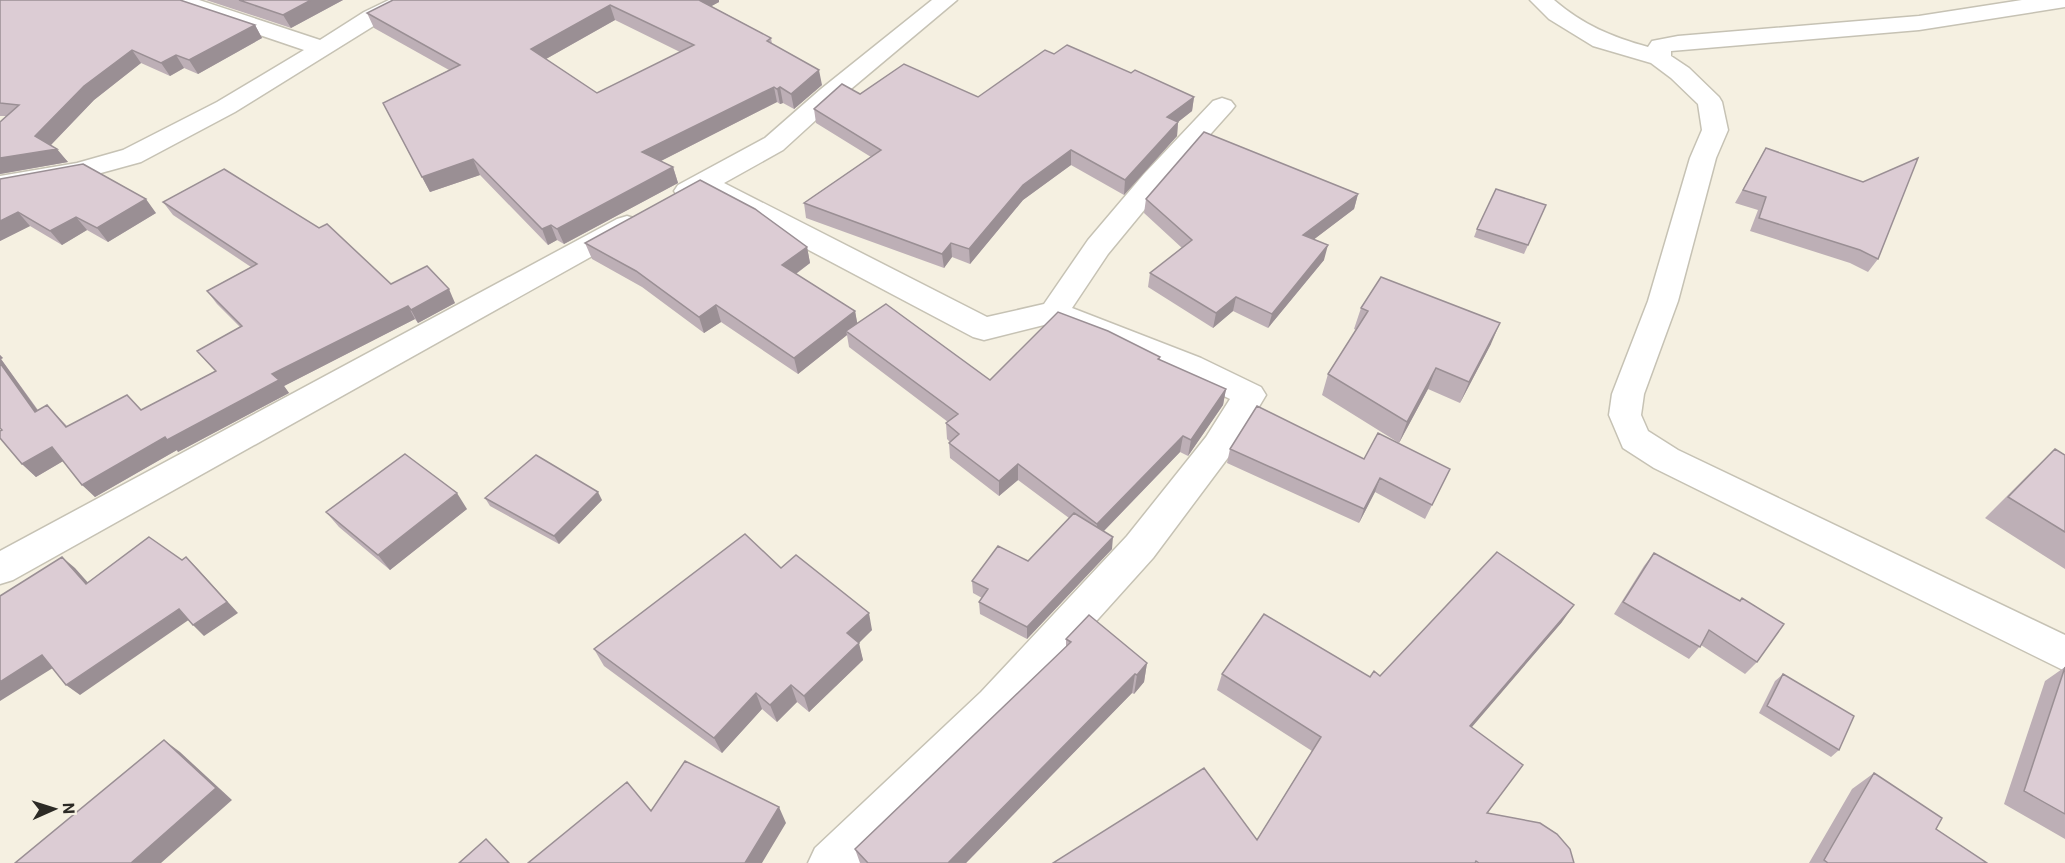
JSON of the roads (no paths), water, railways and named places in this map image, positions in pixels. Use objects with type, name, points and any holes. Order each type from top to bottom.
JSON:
[{"type":"street","points":[[169,0],[205,4],[323,49]]},
{"type":"street","points":[[0,186],[18,180],[79,171],[132,156],[225,107],[372,17],[407,0]]},
{"type":"street","points":[[0,569],[774,144],[830,94],[946,0]]},
{"type":"street","points":[[1540,0],[1557,14],[1601,41],[1659,58],[1680,73],[1710,102],[1715,130],[1703,158],[1663,301],[1628,394],[1625,415],[1635,439],[1666,459],[2065,654]]},
{"type":"street","points":[[1659,58],[1660,46],[1678,43],[1919,23],[2065,0]]},
{"type":"street","points":[[1054,312],[1098,247],[1154,180],[1222,106]]},
{"type":"street","points":[[703,183],[787,224],[893,283],[984,329],[1054,312],[1190,366],[1250,395],[1218,446],[1140,547],[995,705],[830,863]]}]
